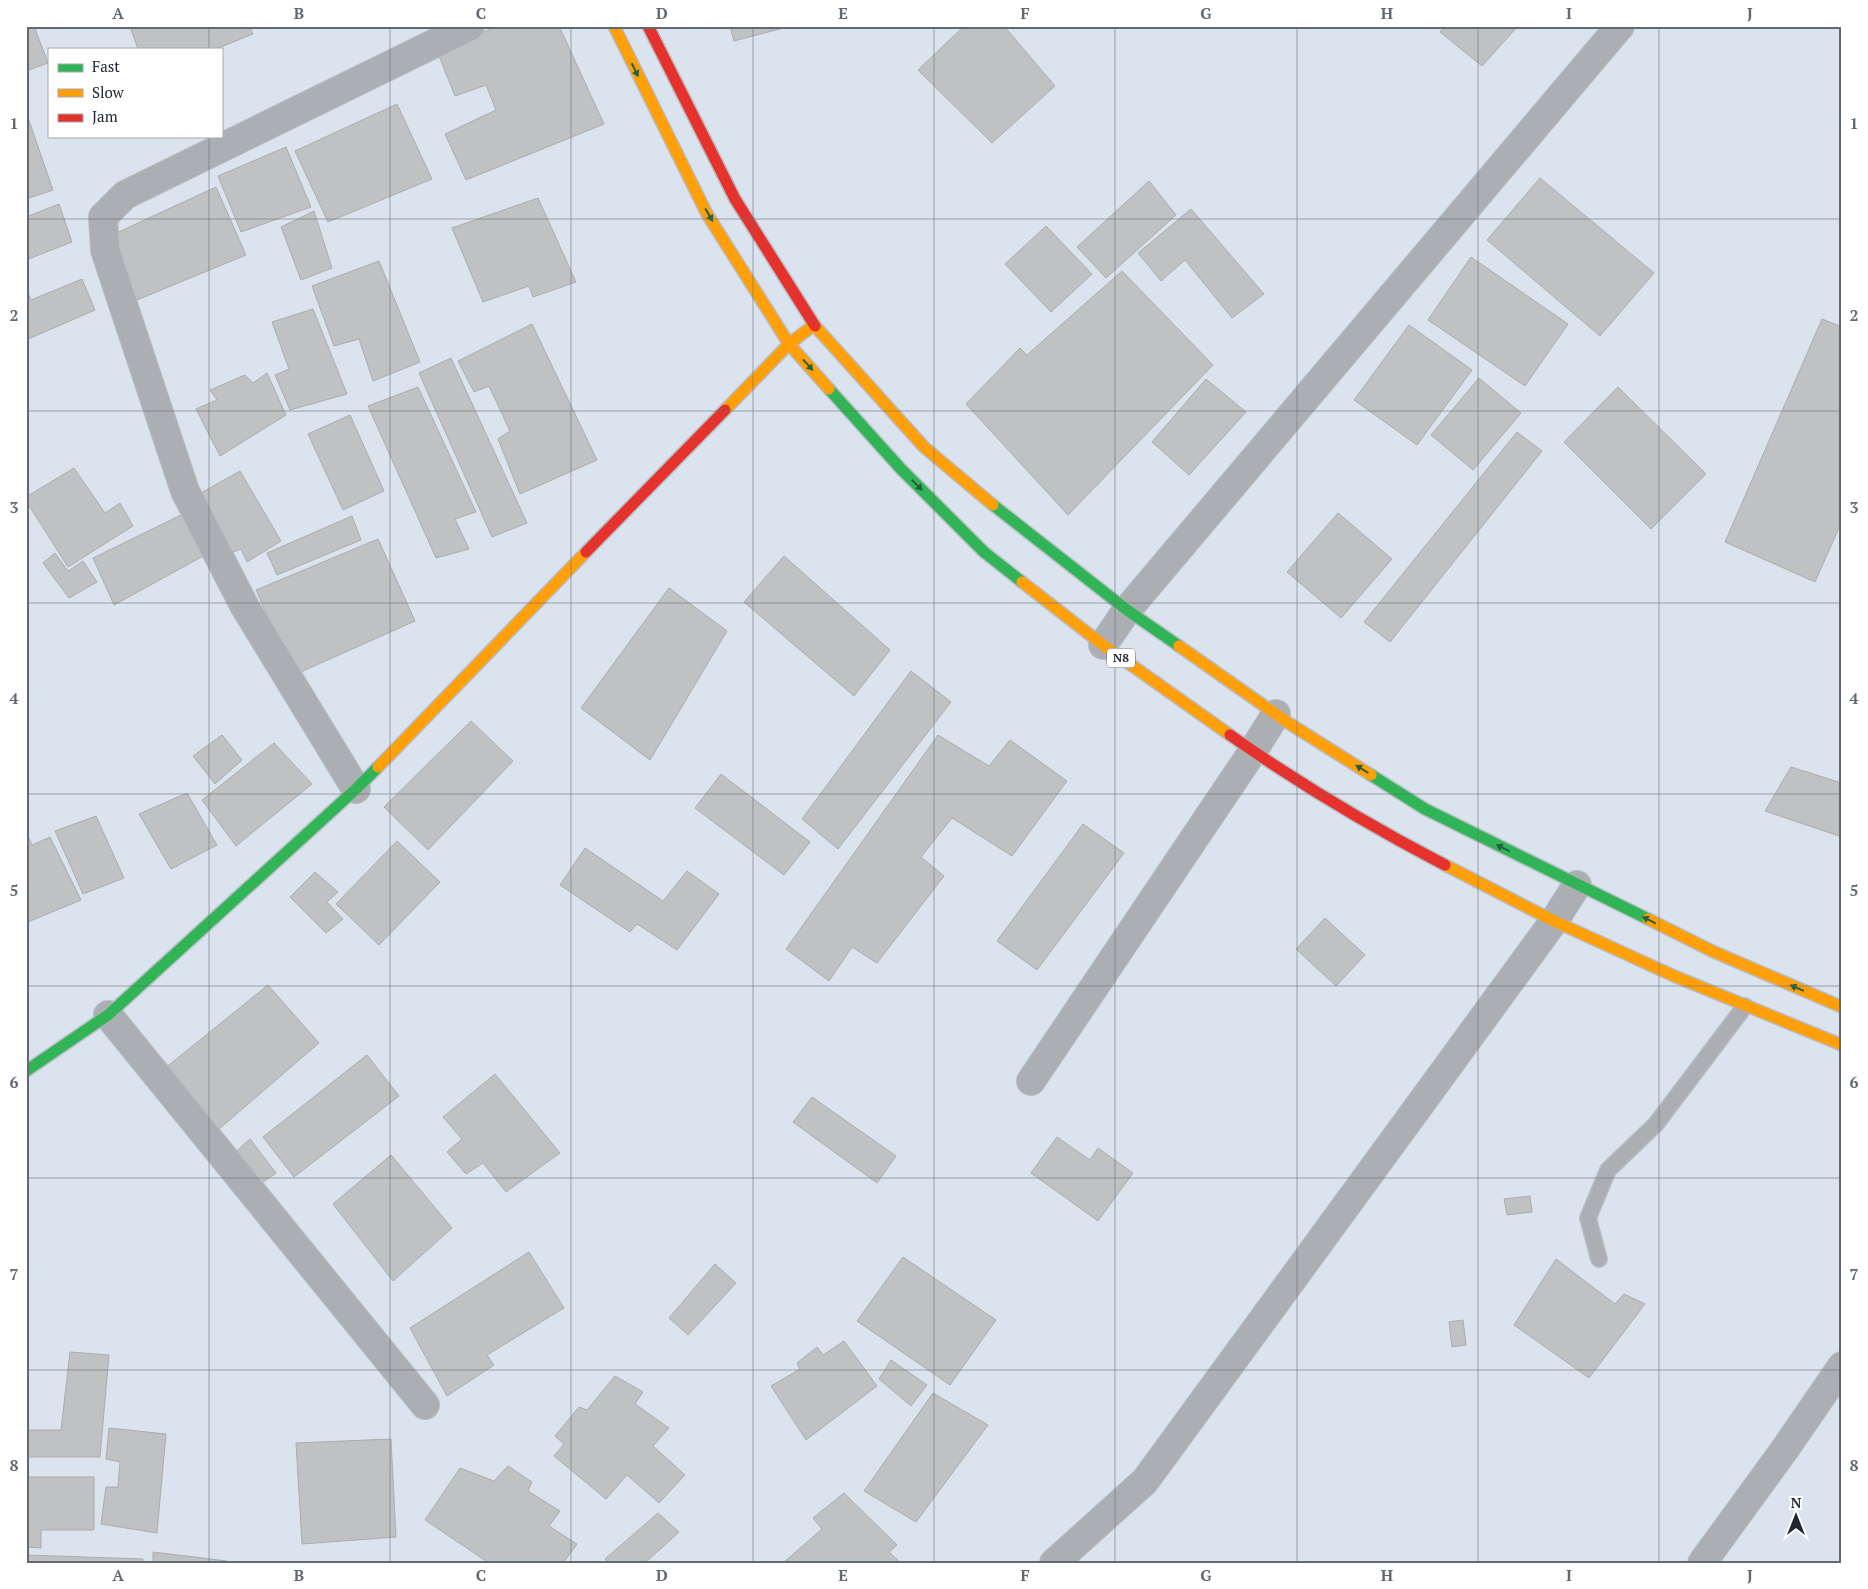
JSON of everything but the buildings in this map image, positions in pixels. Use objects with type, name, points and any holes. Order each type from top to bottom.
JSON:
[{"type":"main road","name":"N8","points":[[614,26],[707,214],[789,344],[902,469],[984,552],[1102,645],[1253,751],[1413,848],[1554,921],[1674,976],[1842,1045]]},
{"type":"main road","points":[[648,26],[734,199],[814,325],[924,448],[1011,520],[1127,610],[1276,714],[1425,809],[1712,951],[1842,1007]]},
{"type":"main road","points":[[26,1071],[108,1014],[218,917],[356,789],[789,344],[814,325]]},
{"type":"street","points":[[356,789],[245,608],[184,491],[105,250],[103,217],[125,195],[470,26]]},
{"type":"street","points":[[1102,645],[1127,610],[1620,26]]},
{"type":"street","points":[[1031,1081],[1276,714]]},
{"type":"street","points":[[1054,1563],[1145,1481],[1554,921],[1577,885]]},
{"type":"street","points":[[108,1014],[425,1405]]},
{"type":"street","points":[[1702,1563],[1785,1449],[1842,1366]]},
{"type":"lane","points":[[1599,1259],[1588,1218],[1608,1170],[1656,1124],[1745,1006]]},
{"type":"traffic: fast","points":[[829,389],[901,469],[984,552],[1022,582]]},
{"type":"traffic: fast","points":[[993,505],[1127,610],[1179,646]]},
{"type":"traffic: fast","points":[[26,1071],[108,1015],[378,767]]},
{"type":"traffic: fast","points":[[1371,775],[1425,809],[1648,919]]},
{"type":"traffic: slow","points":[[614,26],[707,214],[789,344],[829,389]]},
{"type":"traffic: slow","points":[[725,410],[789,344],[814,325]]},
{"type":"traffic: slow","points":[[815,326],[924,447],[993,505]]},
{"type":"traffic: slow","points":[[378,767],[586,552]]},
{"type":"traffic: slow","points":[[1022,582],[1103,645],[1230,735]]},
{"type":"traffic: slow","points":[[1179,646],[1290,724],[1371,775]]},
{"type":"traffic: slow","points":[[1445,865],[1554,921],[1674,976],[1842,1045]]},
{"type":"traffic: slow","points":[[1648,919],[1712,951],[1842,1007]]},
{"type":"traffic: jam","points":[[648,26],[735,199],[815,326]]},
{"type":"traffic: jam","points":[[586,552],[725,410]]},
{"type":"traffic: jam","points":[[1230,735],[1336,804],[1445,865]]}]
